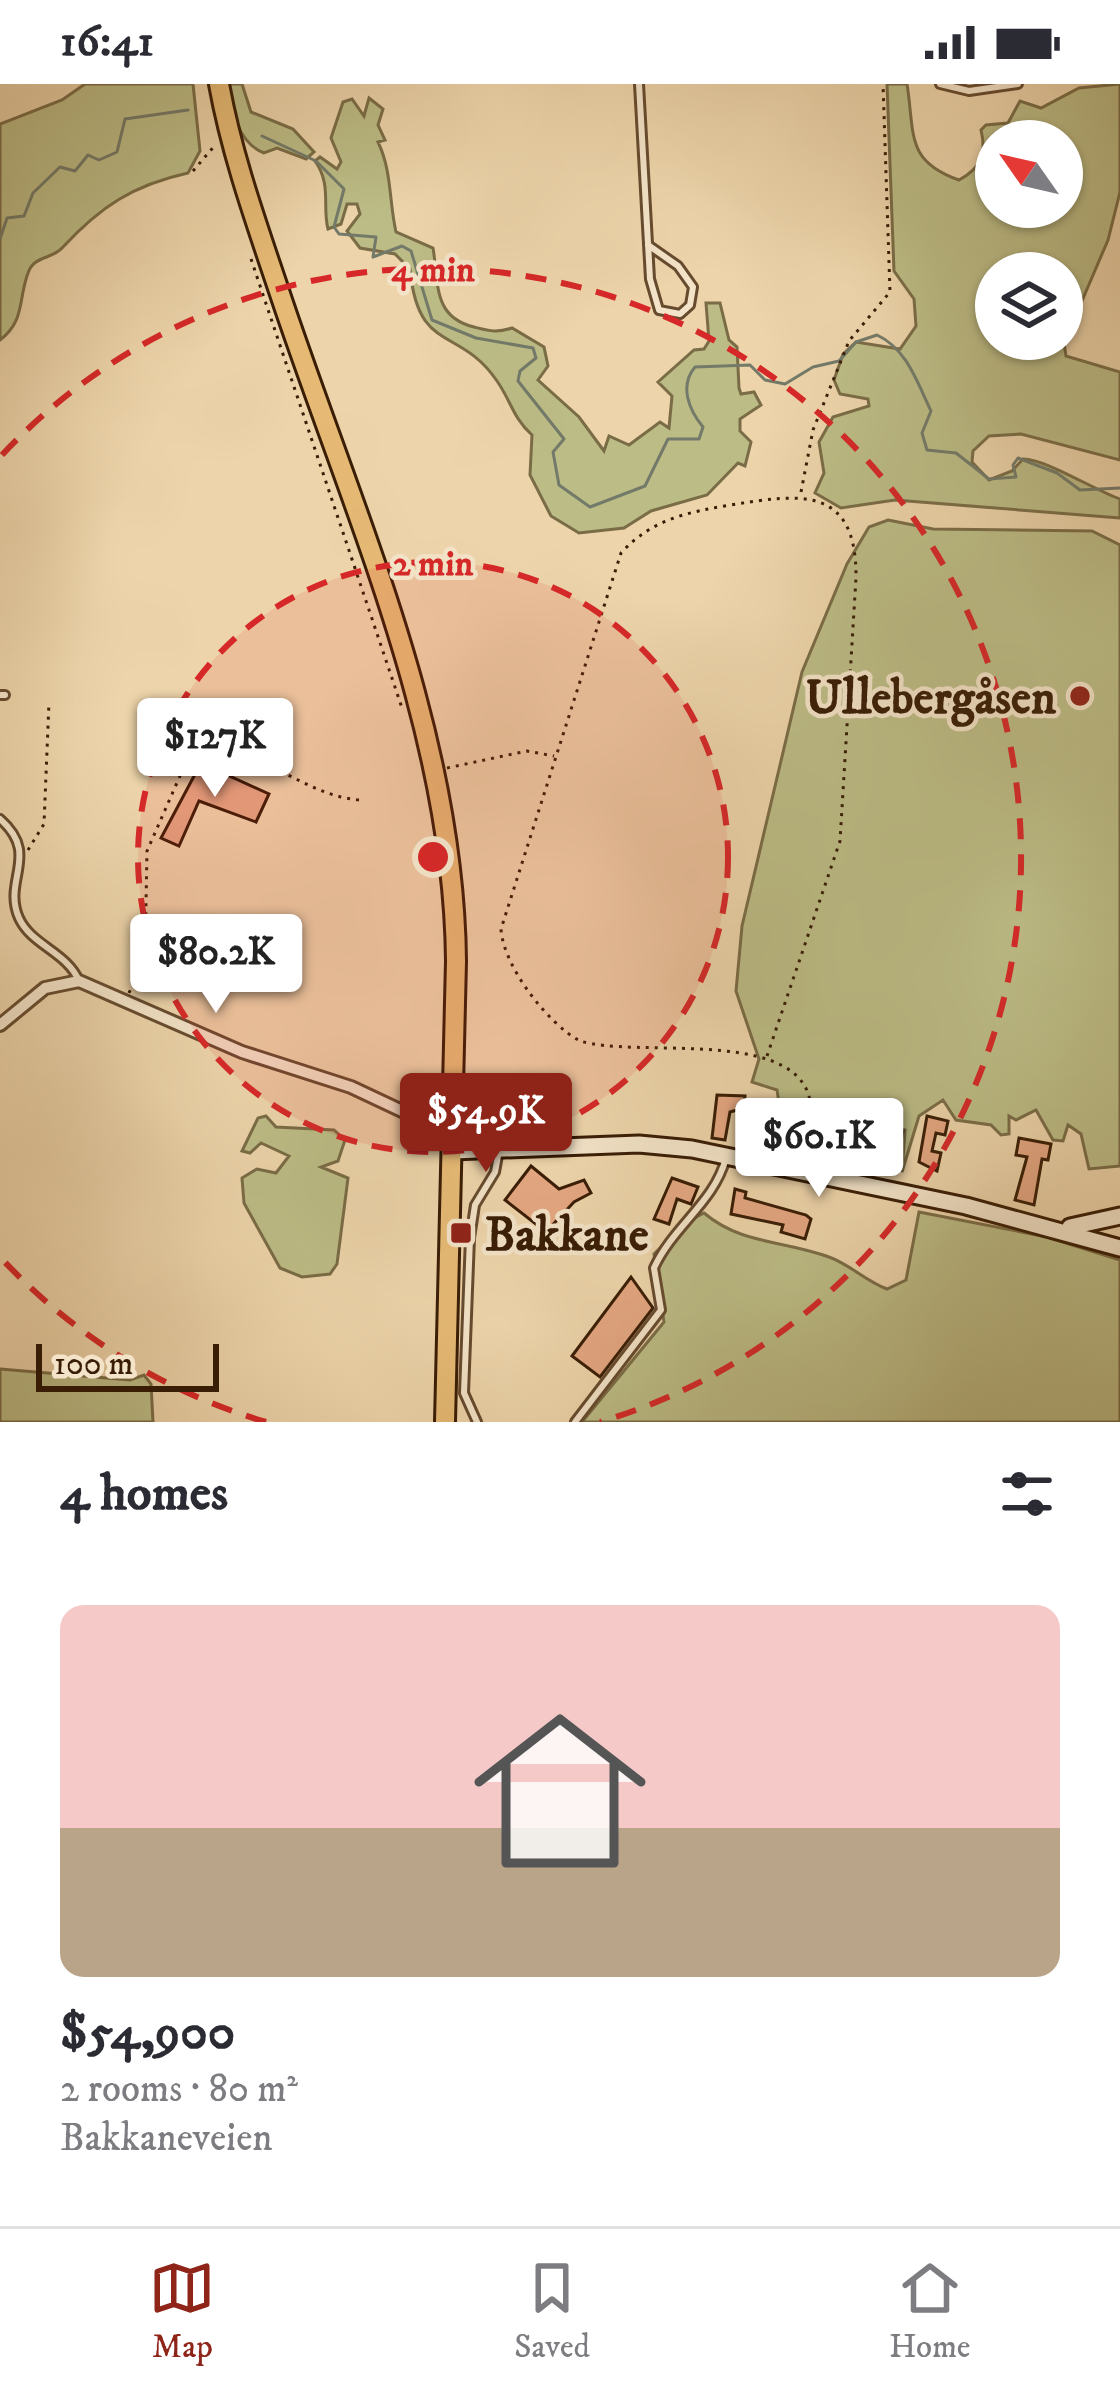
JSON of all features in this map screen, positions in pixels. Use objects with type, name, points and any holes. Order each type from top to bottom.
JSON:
[{"type":"main road","points":[[219,84],[245,189],[436,771],[455,903],[446,1422]]},
{"type":"street","points":[[0,1024],[45,988],[79,981],[224,1045],[351,1087],[418,1119],[452,1123]]},
{"type":"street","points":[[452,1150],[638,1138],[1060,1228],[1120,1247]]},
{"type":"street","points":[[1060,1228],[1120,1216]]},
{"type":"lane","points":[[639,84],[648,245],[655,303],[664,314],[680,314],[690,305],[693,287],[678,266],[648,245]]},
{"type":"lane","points":[[940,84],[969,91],[1018,84]]},
{"type":"lane","points":[[0,818],[16,836],[21,853],[19,918],[69,964],[79,981]]},
{"type":"lane","points":[[477,1422],[464,1393],[470,1238],[475,1205],[495,1172],[499,1150]]},
{"type":"lane","points":[[575,1422],[662,1310],[654,1268],[682,1220],[713,1195],[726,1156]]},
{"type":"path","points":[[801,494],[813,430],[849,341],[890,292],[884,84]]},
{"type":"path","points":[[193,171],[217,142],[222,159]]},
{"type":"path","points":[[248,250],[408,725]]},
{"type":"path","points":[[767,1056],[834,872],[840,841],[856,578],[856,555],[844,525],[834,512],[801,494],[662,520],[635,538],[616,565],[503,914],[501,941],[512,964],[556,1022],[580,1041],[605,1047],[767,1056],[807,1092],[810,1115],[801,1170]]},
{"type":"path","points":[[21,853],[37,843],[44,824],[49,702]]},
{"type":"path","points":[[436,771],[527,751],[556,757]]},
{"type":"path","points":[[125,1000],[145,954],[147,851],[188,760],[237,754],[337,796],[361,800]]},
{"type":"green space","points":[[85,84],[193,84],[200,151],[188,173],[150,184],[119,200],[59,251],[34,263],[17,318],[0,340],[0,124],[62,100]]},
{"type":"green space","points":[[229,84],[242,84],[251,112],[293,129],[314,152],[306,159],[277,148],[264,153],[255,148],[238,124]]},
{"type":"green space","points":[[887,84],[907,84],[916,144],[929,164],[959,180],[975,168],[975,228],[1083,228],[1083,120],[1010,120],[1020,101],[1041,108],[1079,88],[1120,84],[1120,192],[1108,240],[1083,299],[1083,252],[975,252],[975,360],[1080,360],[1120,372],[1120,460],[1021,434],[989,436],[973,451],[972,462],[989,480],[1012,471],[1023,459],[1044,464],[1120,499],[1120,518],[895,500],[841,508],[815,493],[824,473],[819,442],[833,417],[869,406],[868,399],[840,394],[834,380],[843,354],[856,342],[900,349],[916,326],[914,299],[894,271]]},
{"type":"green space","points":[[369,98],[383,109],[378,125],[385,140],[378,142],[396,232],[433,248],[444,307],[460,322],[493,331],[512,328],[544,347],[548,366],[538,380],[579,417],[604,451],[609,436],[629,445],[660,422],[669,428],[672,396],[658,382],[694,350],[704,349],[709,341],[706,303],[720,303],[729,340],[737,347],[741,394],[754,392],[761,405],[740,419],[740,431],[751,442],[745,466],[738,463],[707,495],[651,511],[624,528],[579,533],[551,516],[530,475],[532,435],[483,364],[442,336],[422,315],[410,269],[395,254],[360,248],[347,231],[360,214],[357,204],[347,204],[341,224],[328,229],[325,187],[315,161],[320,157],[337,169],[341,162],[331,138],[343,102],[352,99],[364,116]]},
{"type":"green space","points":[[888,520],[933,529],[1092,531],[1120,545],[1120,1166],[1089,1169],[1081,1134],[1068,1125],[1063,1141],[1053,1140],[1036,1110],[1016,1120],[1009,1116],[1009,1134],[1001,1135],[991,1125],[956,1120],[943,1100],[919,1116],[902,1172],[905,1130],[882,1124],[873,1112],[841,1109],[827,1140],[805,1146],[789,1159],[762,1153],[759,1146],[777,1121],[778,1099],[777,1090],[752,1082],[759,1059],[736,991],[742,926],[802,672],[847,564],[869,527]]},
{"type":"green space","points":[[266,1116],[276,1127],[334,1130],[345,1140],[338,1161],[321,1167],[348,1178],[337,1264],[330,1274],[302,1277],[280,1268],[244,1203],[242,1178],[257,1169],[276,1173],[289,1156],[261,1143],[250,1153],[242,1151],[258,1118]]},
{"type":"green space","points":[[919,1212],[1047,1237],[1120,1260],[1120,1422],[582,1422],[664,1322],[654,1254],[685,1223],[704,1213],[748,1237],[836,1260],[887,1289],[906,1280]]},
{"type":"green space","points":[[0,1369],[130,1380],[144,1375],[151,1384],[153,1422],[0,1422]]},
{"type":"building","points":[[201,763],[269,794],[256,822],[199,801],[179,846],[161,838]]},
{"type":"building","points":[[717,1095],[745,1096],[744,1108],[730,1112],[725,1140],[712,1138]]},
{"type":"building","points":[[847,1113],[879,1116],[877,1126],[903,1131],[901,1142],[884,1139],[881,1153],[857,1148],[860,1136],[842,1132]]},
{"type":"building","points":[[927,1116],[948,1121],[945,1135],[936,1133],[932,1151],[941,1153],[937,1171],[919,1162]]},
{"type":"building","points":[[1019,1138],[1051,1144],[1048,1160],[1042,1159],[1034,1205],[1015,1200],[1027,1157],[1016,1155]]},
{"type":"building","points":[[531,1166],[559,1189],[584,1180],[591,1193],[574,1202],[546,1232],[505,1200]]},
{"type":"building","points":[[672,1178],[698,1187],[691,1204],[677,1199],[669,1224],[654,1219]]},
{"type":"building","points":[[735,1189],[746,1192],[745,1198],[806,1215],[811,1219],[805,1239],[781,1232],[783,1225],[731,1214]]},
{"type":"building","points":[[631,1277],[653,1308],[600,1377],[572,1356]]},
{"type":"waterway","points":[[0,239],[7,218],[24,216],[33,193],[60,167],[75,171],[88,155],[99,160],[117,152],[125,119],[188,110]]},
{"type":"waterway","points":[[262,136],[316,161],[344,189],[334,227],[339,234],[376,237],[373,257],[402,246],[411,251],[432,320],[476,338],[533,348],[536,358],[520,371],[518,381],[564,439],[553,452],[559,485],[590,507],[645,486],[668,439],[699,439],[703,427],[687,390],[695,367],[750,365],[765,380],[785,384],[813,367],[839,361],[856,342],[877,335],[904,358],[931,411],[922,433],[927,450],[956,453],[989,479],[1016,477],[1013,465],[1018,458],[1057,473],[1080,490],[1120,488]]},
{"type":"place","name":"Ullebergåsen","points":[[1080,696]]},
{"type":"place","name":"Bakkane","points":[[461,1233]]}]
